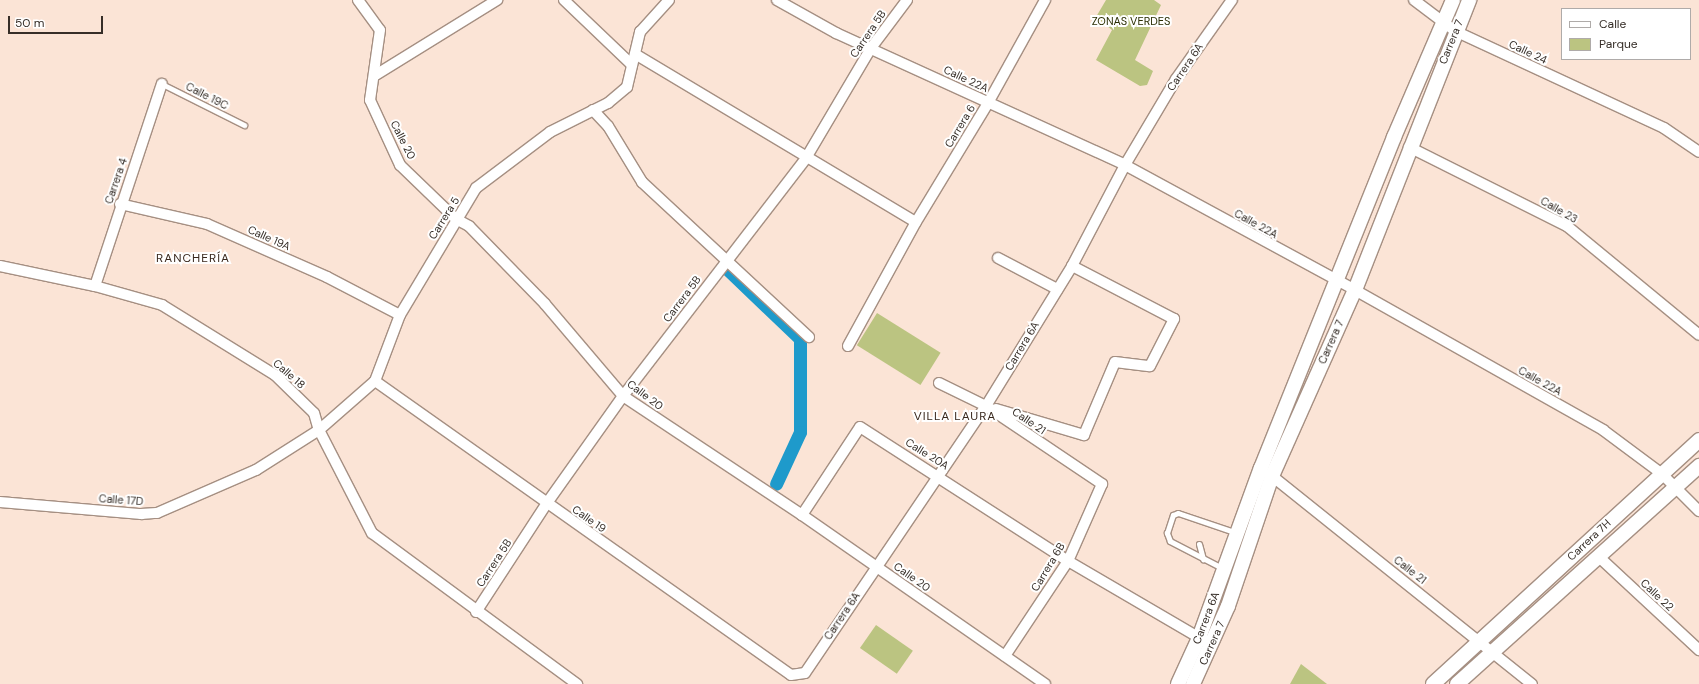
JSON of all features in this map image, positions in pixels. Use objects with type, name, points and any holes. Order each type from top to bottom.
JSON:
[{"type":"main road","name":"Carrera 7","points":[[1336,282],[1394,137],[1453,0]]},
{"type":"main road","name":"Carrera 7","points":[[1193,684],[1228,606],[1272,476],[1355,290],[1409,147],[1455,31],[1469,0]]},
{"type":"main road","name":"Carrera 6A","points":[[1178,684],[1199,638],[1261,468],[1336,282]]},
{"type":"main road","name":"Carrera 7H","points":[[1481,641],[1661,473],[1699,440]]},
{"type":"main road","name":"Carrera 7H","points":[[1494,652],[1699,466]]},
{"type":"main road","points":[[1432,684],[1481,641]]},
{"type":"main road","points":[[1457,684],[1494,652]]},
{"type":"street","name":"Calle 20","points":[[358,0],[380,30],[370,100],[400,165],[456,220],[469,226],[545,304],[623,396],[802,515],[1045,684]]},
{"type":"street","points":[[374,76],[497,0]]},
{"type":"street","points":[[564,0],[632,65]]},
{"type":"street","name":"Carrera 5","points":[[256,470],[319,430],[375,381],[400,315],[476,188],[550,132],[608,103],[626,87],[640,32],[669,0]]},
{"type":"street","name":"Calle 22A","points":[[776,0],[836,33],[1125,166],[1336,282],[1355,290],[1603,430],[1677,486],[1699,511]]},
{"type":"street","name":"Carrera 5B","points":[[476,612],[547,503],[623,396],[806,158],[871,48],[907,0]]},
{"type":"street","name":"Carrera 6","points":[[848,346],[916,222],[988,103],[1045,0]]},
{"type":"street","name":"Carrera 6A","points":[[791,675],[805,672],[986,406],[1072,266],[1125,166],[1176,79],[1232,0]]},
{"type":"street","name":"Calle 24","points":[[1414,0],[1455,31],[1664,128],[1699,152]]},
{"type":"street","points":[[635,54],[806,158],[916,222]]},
{"type":"street","name":"Carrera 4","points":[[95,286],[120,204],[162,84]]},
{"type":"street","points":[[593,110],[608,126],[642,182],[809,337]]},
{"type":"street","name":"Calle 23","points":[[1409,147],[1567,226],[1699,335]]},
{"type":"street","name":"Calle 19A","points":[[120,204],[207,224],[327,277],[400,315]]},
{"type":"street","points":[[998,258],[1057,289]]},
{"type":"street","name":"Calle 18","points":[[0,266],[95,286],[162,305],[275,374],[314,413],[319,430],[372,533],[476,612],[577,684]]},
{"type":"street","points":[[986,406],[1084,435],[1114,362],[1150,366],[1174,319],[1072,266]]},
{"type":"street","name":"Calle 19","points":[[375,381],[791,675]]},
{"type":"street","name":"Calle 21","points":[[939,383],[986,406],[1102,484]]},
{"type":"street","name":"Calle 20A","points":[[802,515],[860,427],[938,475],[1068,561],[1199,638],[1212,644]]},
{"type":"street","name":"Calle 17D","points":[[0,502],[141,514],[157,513],[256,470]]},
{"type":"street","name":"Calle 21","points":[[1272,476],[1481,641],[1532,684]]},
{"type":"street","name":"Carrera 6B","points":[[1005,656],[1068,561],[1102,484]]},
{"type":"street","name":"Calle 22","points":[[1599,557],[1699,650]]},
{"type":"lane","name":"Calle 19C","points":[[162,84],[244,126]]},
{"type":"lane","points":[[1225,569],[1174,544],[1167,533],[1175,513],[1238,533]]},
{"type":"lane","points":[[1205,528],[1211,524]]},
{"type":"lane","points":[[1199,544],[1203,558]]},
{"type":"green space","name":"ZONAS VERDES","points":[[1106,0],[1154,0],[1161,5],[1135,60],[1153,71],[1147,85],[1140,86],[1096,60],[1112,30],[1096,17]]},
{"type":"green space","points":[[877,313],[941,353],[920,385],[857,345]]},
{"type":"green space","points":[[876,625],[913,651],[897,674],[860,648]]},
{"type":"green space","points":[[1301,664],[1327,684],[1290,684]]},
{"type":"waterway","points":[[724,266],[800,339],[800,432],[776,484]]},
{"type":"district","name":"RANCHERÍA","points":[[193,259]]},
{"type":"district","name":"VILLA LAURA","points":[[955,417]]}]
